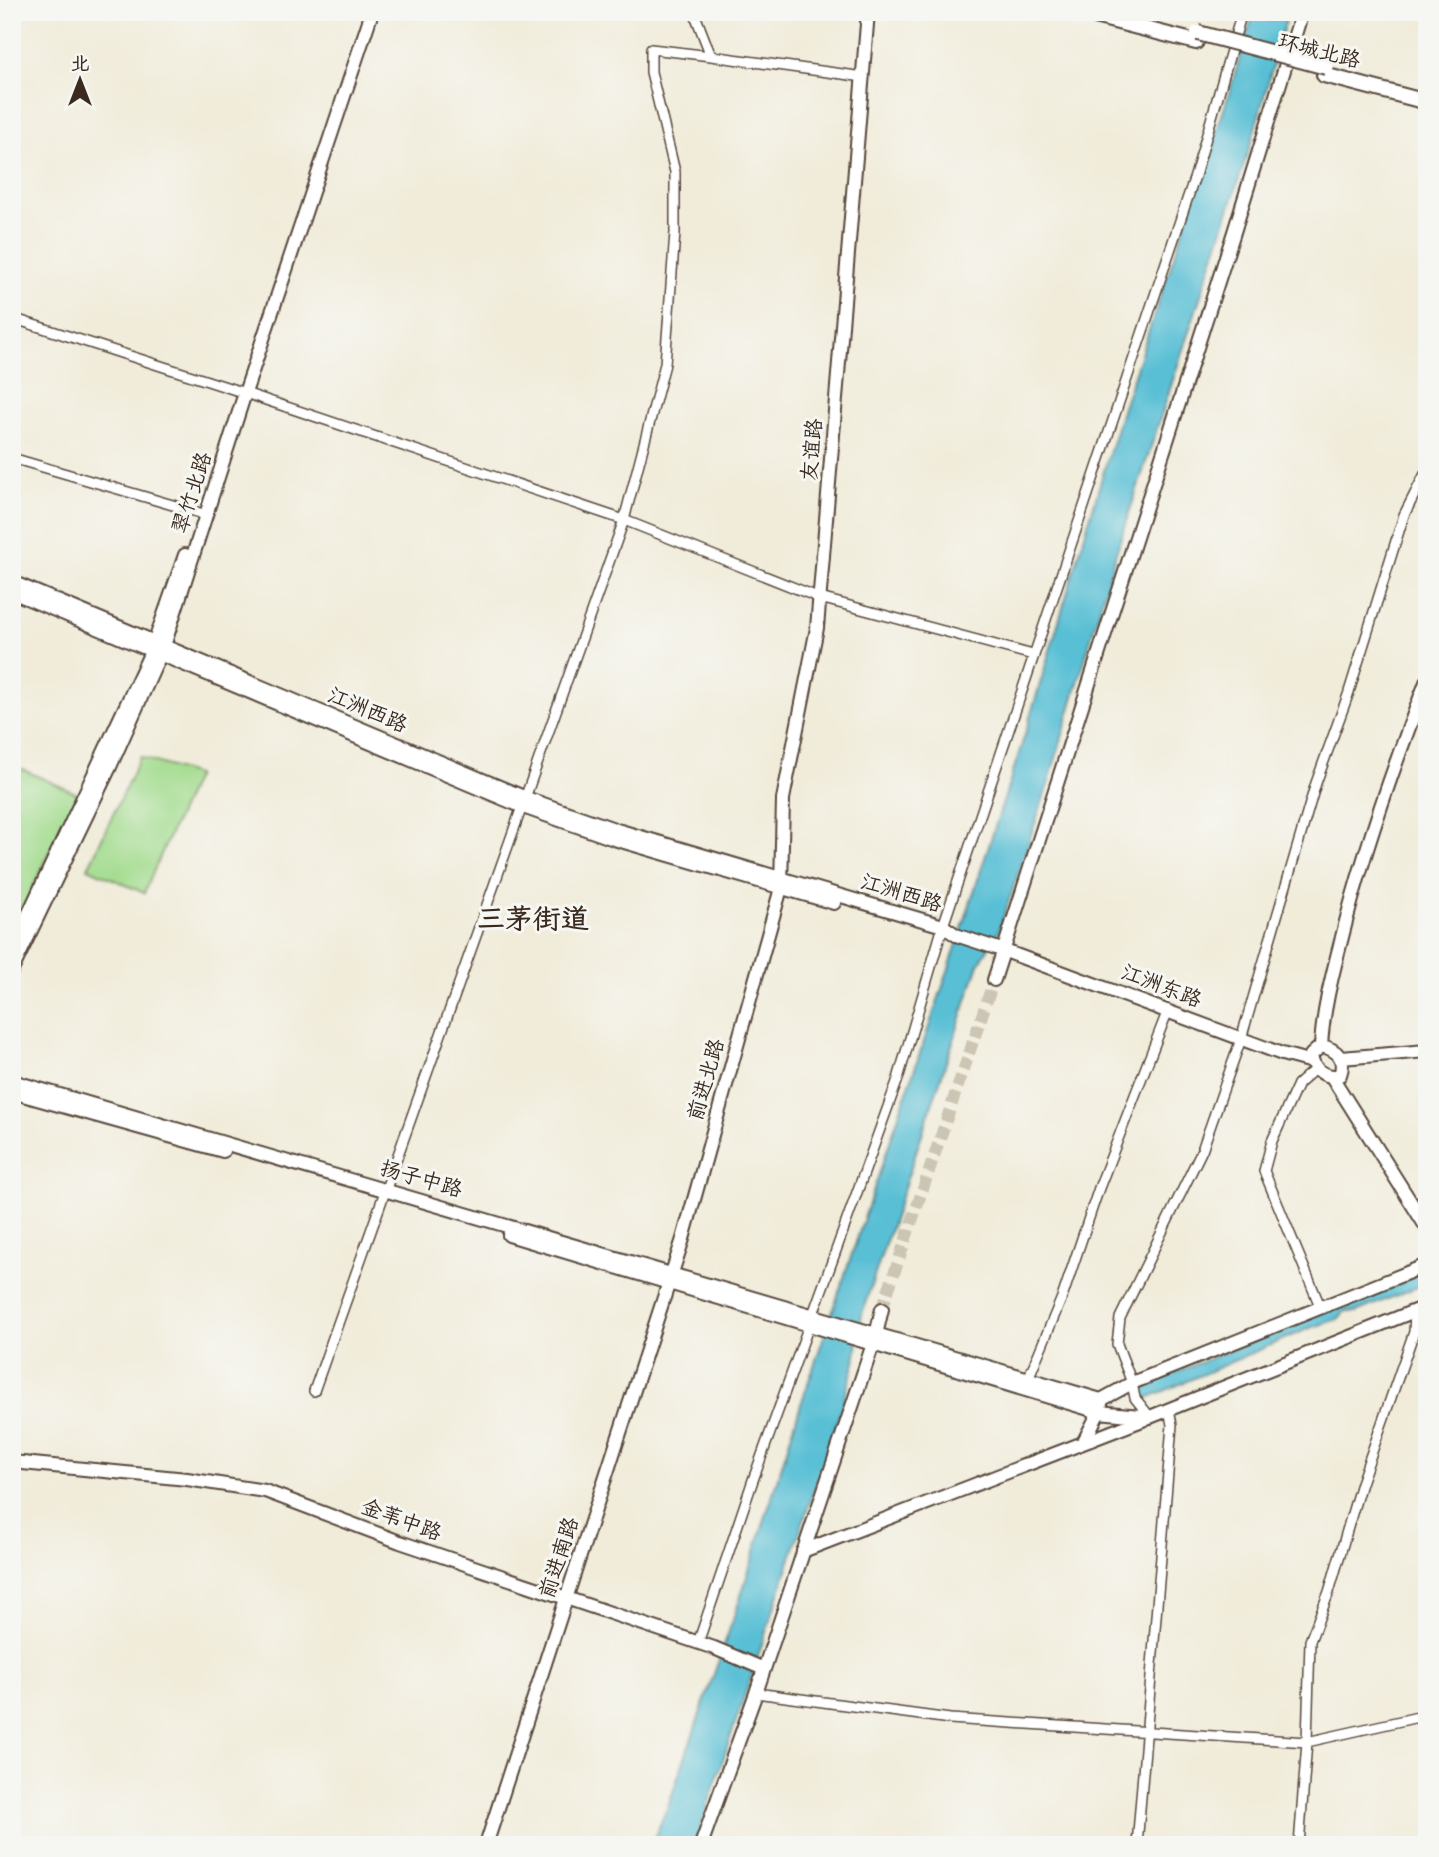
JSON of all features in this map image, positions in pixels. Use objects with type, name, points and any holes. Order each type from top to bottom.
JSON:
[{"type":"main road","name":"翠竹北路","points":[[12,970],[109,769],[157,649],[363,12]]},
{"type":"main road","name":"翠竹北路","points":[[12,949],[157,649],[200,513],[372,12]]},
{"type":"main road","name":"友谊路","points":[[781,884],[783,799],[820,598],[868,12]]},
{"type":"main road","name":"环城北路","points":[[1079,12],[1427,93]]},
{"type":"main road","name":"环城北路","points":[[1116,12],[1197,38]]},
{"type":"main road","points":[[994,980],[1000,949],[1302,12]]},
{"type":"main road","name":"环城北路","points":[[1325,71],[1427,102]]},
{"type":"main road","name":"江洲西路","points":[[12,582],[157,649]]},
{"type":"main road","name":"江洲西路","points":[[12,592],[157,649],[614,839],[781,884],[1000,949]]},
{"type":"main road","points":[[1314,1065],[1311,1055],[1321,1046],[1322,1016],[1353,891],[1402,743],[1427,680]]},
{"type":"main road","name":"前进北路","points":[[671,1278],[781,884]]},
{"type":"main road","name":"江洲东路","points":[[1000,949],[1314,1065],[1336,1076]]},
{"type":"main road","points":[[1321,1046],[1329,1047],[1341,1058],[1344,1065],[1336,1076]]},
{"type":"main road","points":[[1341,1058],[1427,1051]]},
{"type":"main road","points":[[1336,1076],[1427,1212]]},
{"type":"main road","points":[[1336,1076],[1427,1228]]},
{"type":"main road","name":"扬子中路","points":[[12,1081],[869,1338]]},
{"type":"main road","name":"扬子中路","points":[[12,1092],[383,1194]]},
{"type":"main road","points":[[1083,1443],[1100,1406],[1132,1383],[1427,1265]]},
{"type":"main road","name":"前进南路","points":[[486,1845],[671,1278]]},
{"type":"main road","points":[[701,1845],[756,1693],[761,1667],[803,1551],[869,1338],[882,1308]]},
{"type":"main road","points":[[803,1551],[1421,1309]]},
{"type":"main road","points":[[869,1338],[1028,1379],[1100,1406]]},
{"type":"main road","points":[[869,1338],[1100,1406],[1150,1417]]},
{"type":"main road","name":"金苇中路","points":[[12,1462],[187,1479],[265,1491],[400,1542],[715,1648],[761,1667]]},
{"type":"street","points":[[694,12],[711,56]]},
{"type":"street","points":[[698,1643],[753,1480],[814,1322],[898,1079],[942,930],[1032,655],[1195,176],[1242,12]]},
{"type":"street","points":[[314,1391],[624,520],[665,364],[675,233],[675,172],[651,72],[651,49],[864,77]]},
{"type":"street","points":[[12,318],[624,520],[820,598],[1032,655]]},
{"type":"street","points":[[12,457],[200,513]]},
{"type":"street","points":[[1150,1417],[1135,1398],[1117,1344],[1120,1318],[1202,1150],[1241,1039],[1316,783],[1348,695],[1405,515],[1427,470]]},
{"type":"street","points":[[1028,1379],[1063,1295],[1099,1188],[1168,1010]]},
{"type":"street","points":[[1314,1065],[1298,1084],[1272,1141],[1264,1171],[1320,1306]]},
{"type":"street","points":[[1298,1845],[1307,1742],[1310,1642],[1329,1592],[1361,1483],[1421,1309]]},
{"type":"street","points":[[1137,1845],[1172,1426],[1169,1409]]},
{"type":"street","points":[[756,1693],[950,1718],[1307,1742],[1427,1715]]},
{"type":"green space","points":[[140,757],[196,775],[144,893],[88,868]]},
{"type":"green space","points":[[12,765],[78,794],[12,931]]},
{"type":"water","points":[[1254,12],[1288,12],[1251,143],[1115,556],[1049,782],[999,930],[979,964],[862,1313],[855,1362],[842,1406],[695,1843],[651,1845],[667,1809],[739,1602],[800,1407],[953,956],[1022,744],[1123,407]]},
{"type":"water","points":[[1410,1276],[1416,1277],[1420,1286],[1356,1312],[1345,1311],[1338,1319],[1310,1328],[1148,1398],[1144,1397],[1141,1389],[1143,1386]]},
{"type":"tunnel","points":[[882,1309],[994,980]]},
{"type":"district","name":"三茅街道","points":[[533,920]]}]
